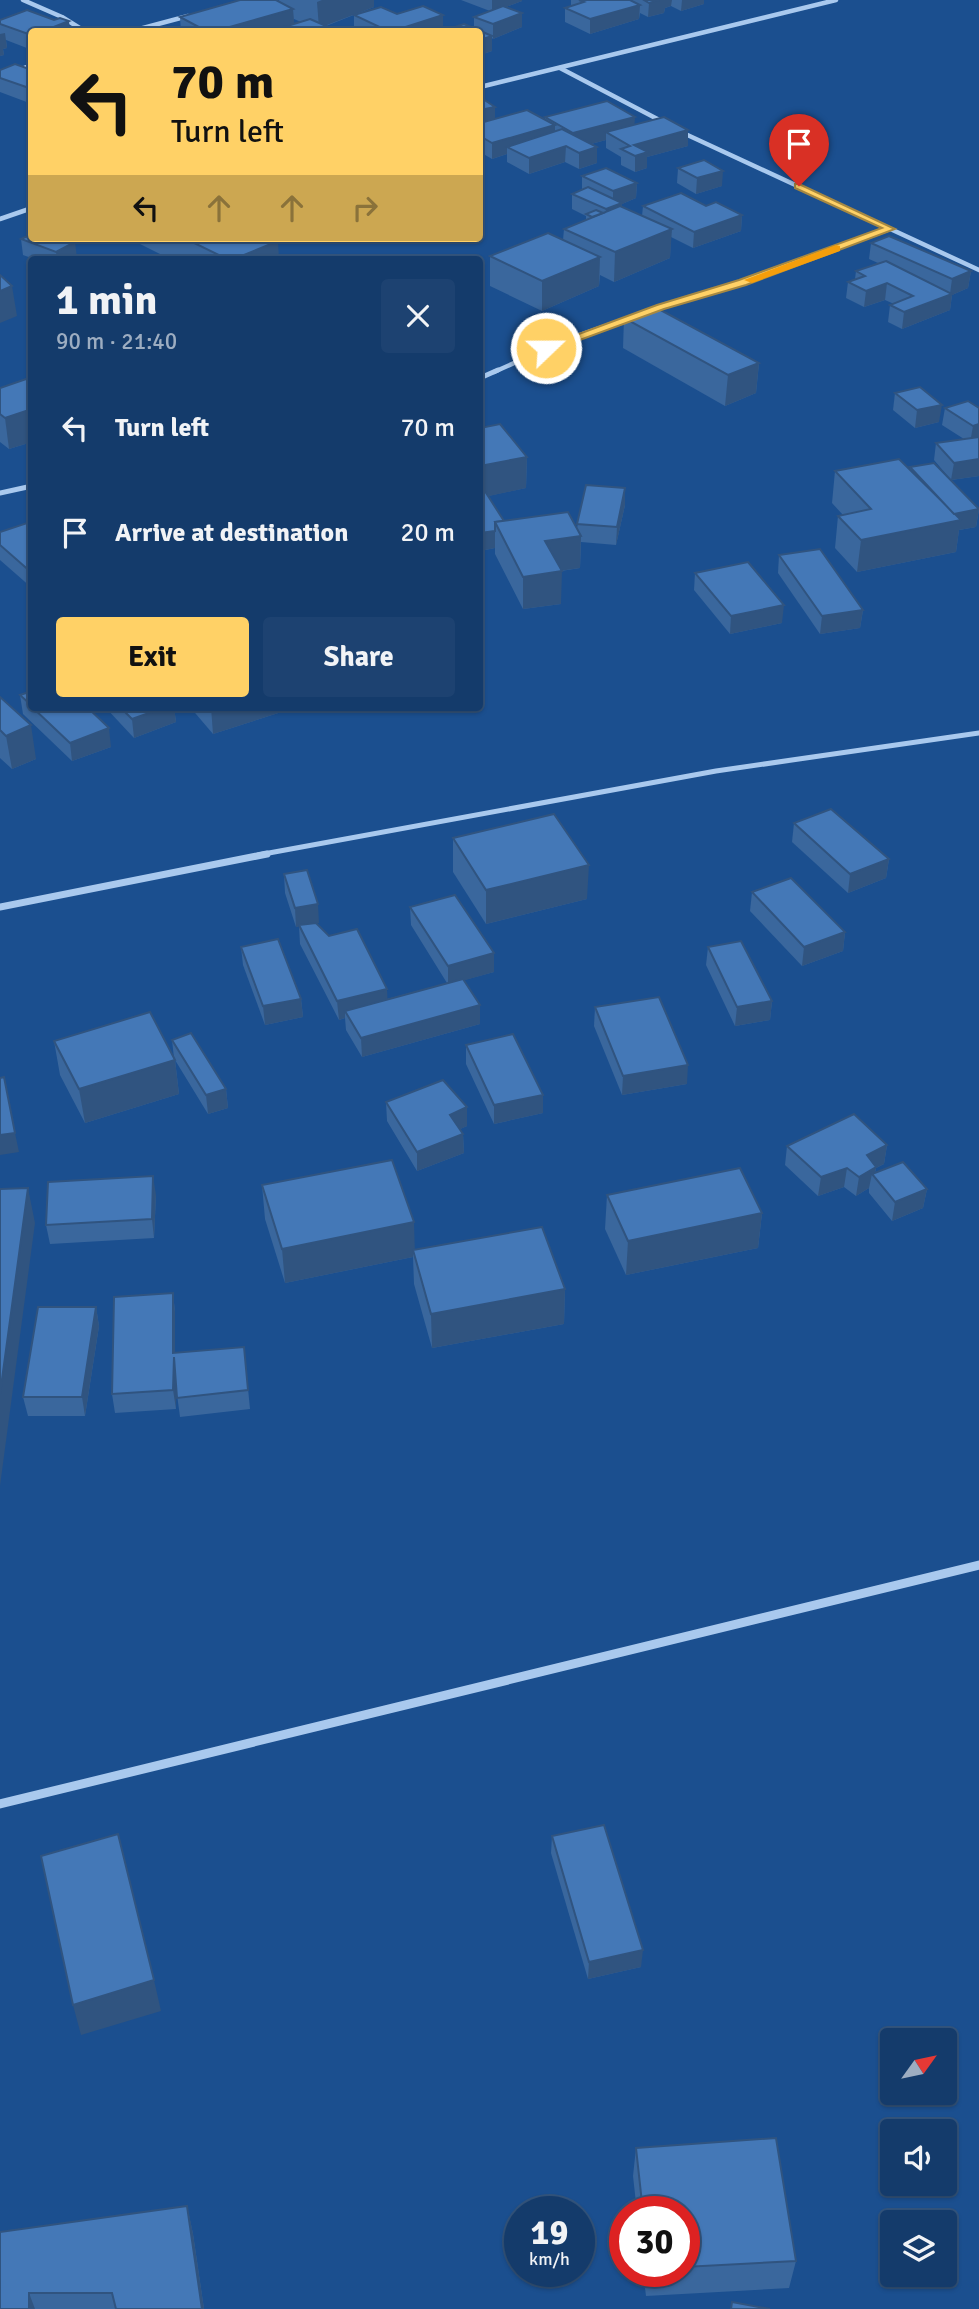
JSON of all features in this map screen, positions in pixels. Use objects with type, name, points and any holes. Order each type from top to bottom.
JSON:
[{"type":"street","points":[[23,0],[80,28]]},
{"type":"street","points":[[483,86],[836,0]]},
{"type":"street","points":[[143,28],[194,14]]},
{"type":"street","points":[[0,77],[28,66]]},
{"type":"street","points":[[560,68],[685,134],[979,271]]},
{"type":"street","points":[[0,219],[28,209]]},
{"type":"street","points":[[647,312],[743,283],[890,229]]},
{"type":"street","points":[[483,377],[568,339],[634,316]]},
{"type":"street","points":[[0,493],[28,487]]},
{"type":"street","points":[[0,907],[211,864],[716,771],[979,733]]},
{"type":"street","points":[[0,1804],[979,1565]]},
{"type":"building","points":[[240,0],[276,0],[293,9],[226,28],[201,28],[180,17]]},
{"type":"building","points":[[579,0],[630,0],[640,5],[590,19],[565,8],[584,2]]},
{"type":"building","points":[[423,6],[443,15],[402,28],[382,28],[354,15],[381,7],[397,14]]},
{"type":"building","points":[[503,6],[522,13],[493,24],[474,17]]},
{"type":"building","points":[[27,10],[54,20],[60,18],[69,21],[51,28],[28,28],[28,34],[0,24],[0,20]]},
{"type":"building","points":[[310,19],[331,28],[286,28],[284,27]]},
{"type":"building","points":[[464,24],[473,28],[452,28]]},
{"type":"building","points":[[483,32],[492,36],[483,39]]},
{"type":"building","points":[[15,64],[28,69],[28,88],[0,78],[0,70]]},
{"type":"building","points":[[483,99],[495,107],[483,109]]},
{"type":"building","points":[[607,101],[635,117],[573,133],[545,117]]},
{"type":"building","points":[[527,110],[555,125],[492,143],[483,138],[483,122]]},
{"type":"building","points":[[664,117],[688,130],[634,145],[648,152],[635,156],[621,149],[630,146],[606,132]]},
{"type":"building","points":[[562,129],[597,147],[579,153],[566,146],[529,158],[507,147]]},
{"type":"building","points":[[704,160],[723,171],[697,178],[678,168]]},
{"type":"building","points":[[606,168],[637,183],[613,191],[582,176]]},
{"type":"building","points":[[588,187],[622,203],[606,209],[572,194]]},
{"type":"building","points":[[681,193],[706,206],[716,202],[742,215],[694,232],[643,206]]},
{"type":"building","points":[[620,206],[672,229],[615,252],[564,229]]},
{"type":"building","points":[[596,210],[603,213],[592,217],[586,214]]},
{"type":"building","points":[[548,233],[600,257],[542,281],[490,256]]},
{"type":"building","points":[[889,236],[971,271],[952,279],[871,243]]},
{"type":"building","points":[[29,242],[75,242],[56,252]]},
{"type":"building","points":[[192,242],[276,242],[241,256],[221,256]]},
{"type":"building","points":[[886,261],[952,294],[904,312],[890,305],[913,296],[887,283],[866,291],[848,282],[865,276],[856,271]]},
{"type":"building","points":[[0,275],[12,286],[0,291]]},
{"type":"building","points":[[655,307],[759,363],[728,375],[624,318]]},
{"type":"building","points":[[28,378],[28,410],[5,418],[0,414],[0,388]]},
{"type":"building","points":[[920,387],[942,405],[917,410],[895,393]]},
{"type":"building","points":[[968,401],[979,408],[979,424],[973,426],[945,408]]},
{"type":"building","points":[[500,424],[527,457],[483,465],[483,427]]},
{"type":"building","points":[[979,437],[979,459],[954,463],[936,443]]},
{"type":"building","points":[[899,459],[961,520],[861,540],[838,516],[871,509],[835,471]]},
{"type":"building","points":[[934,463],[979,509],[954,514],[910,467]]},
{"type":"building","points":[[586,485],[625,488],[617,527],[577,524]]},
{"type":"building","points":[[483,488],[504,521],[495,522],[495,531],[483,533]]},
{"type":"building","points":[[568,512],[581,536],[545,541],[562,571],[523,577],[495,522]]},
{"type":"building","points":[[28,524],[28,570],[0,545],[0,532]]},
{"type":"building","points":[[820,549],[863,610],[822,616],[779,555]]},
{"type":"building","points":[[748,562],[784,605],[731,616],[695,573]]},
{"type":"building","points":[[28,692],[28,702],[20,695]]},
{"type":"building","points":[[0,697],[31,725],[6,736],[0,730]]},
{"type":"building","points":[[36,711],[91,711],[109,728],[70,743]]},
{"type":"building","points":[[124,711],[155,711],[132,719]]},
{"type":"building","points":[[831,809],[889,859],[850,874],[794,823]]},
{"type":"building","points":[[554,814],[589,865],[486,890],[453,838]]},
{"type":"building","points":[[307,870],[318,904],[295,908],[284,874]]},
{"type":"building","points":[[791,878],[845,932],[804,947],[752,892]]},
{"type":"building","points":[[455,895],[494,953],[448,966],[410,907]]},
{"type":"building","points":[[316,923],[329,936],[357,929],[387,989],[337,1001],[299,925]]},
{"type":"building","points":[[278,939],[301,999],[263,1006],[241,947]]},
{"type":"building","points":[[741,941],[772,1001],[737,1007],[708,947]]},
{"type":"building","points":[[463,979],[480,1005],[361,1038],[345,1011]]},
{"type":"building","points":[[659,997],[688,1065],[623,1076],[595,1007]]},
{"type":"building","points":[[150,1012],[175,1060],[79,1089],[54,1041]]},
{"type":"building","points":[[191,1033],[226,1089],[206,1095],[172,1040]]},
{"type":"building","points":[[513,1034],[543,1095],[494,1105],[466,1045]]},
{"type":"building","points":[[4,1077],[15,1133],[0,1135],[0,1078]]},
{"type":"building","points":[[443,1080],[467,1107],[450,1115],[463,1134],[417,1152],[386,1102]]},
{"type":"building","points":[[854,1114],[887,1145],[867,1155],[876,1167],[859,1177],[847,1168],[821,1177],[787,1146]]},
{"type":"building","points":[[392,1160],[414,1222],[282,1249],[262,1185]]},
{"type":"building","points":[[903,1162],[927,1189],[895,1202],[872,1174]]},
{"type":"building","points":[[740,1168],[762,1213],[628,1241],[607,1195]]},
{"type":"building","points":[[153,1176],[152,1219],[46,1225],[48,1182]]},
{"type":"building","points":[[28,1188],[0,1394],[0,1189]]},
{"type":"building","points":[[542,1227],[565,1289],[431,1314],[413,1250]]},
{"type":"building","points":[[173,1293],[173,1353],[244,1347],[248,1390],[177,1398],[174,1357],[173,1390],[112,1394],[114,1297]]},
{"type":"building","points":[[38,1307],[96,1307],[82,1397],[23,1397]]},
{"type":"building","points":[[604,1825],[643,1950],[589,1962],[552,1836]]},
{"type":"building","points":[[118,1834],[154,1980],[73,2005],[41,1856]]},
{"type":"building","points":[[776,2138],[796,2261],[700,2266],[700,2196],[641,2196],[636,2148]]},
{"type":"building","points":[[187,2206],[202,2309],[116,2309],[112,2293],[29,2293],[29,2309],[0,2309],[0,2232]]},
{"type":"building","points":[[732,2302],[770,2309],[731,2309]]},
{"type":"slow traffic","points":[[749,280],[836,248]]},
{"type":"route","points":[[546,348],[660,307],[743,283],[890,229],[799,186]]}]
